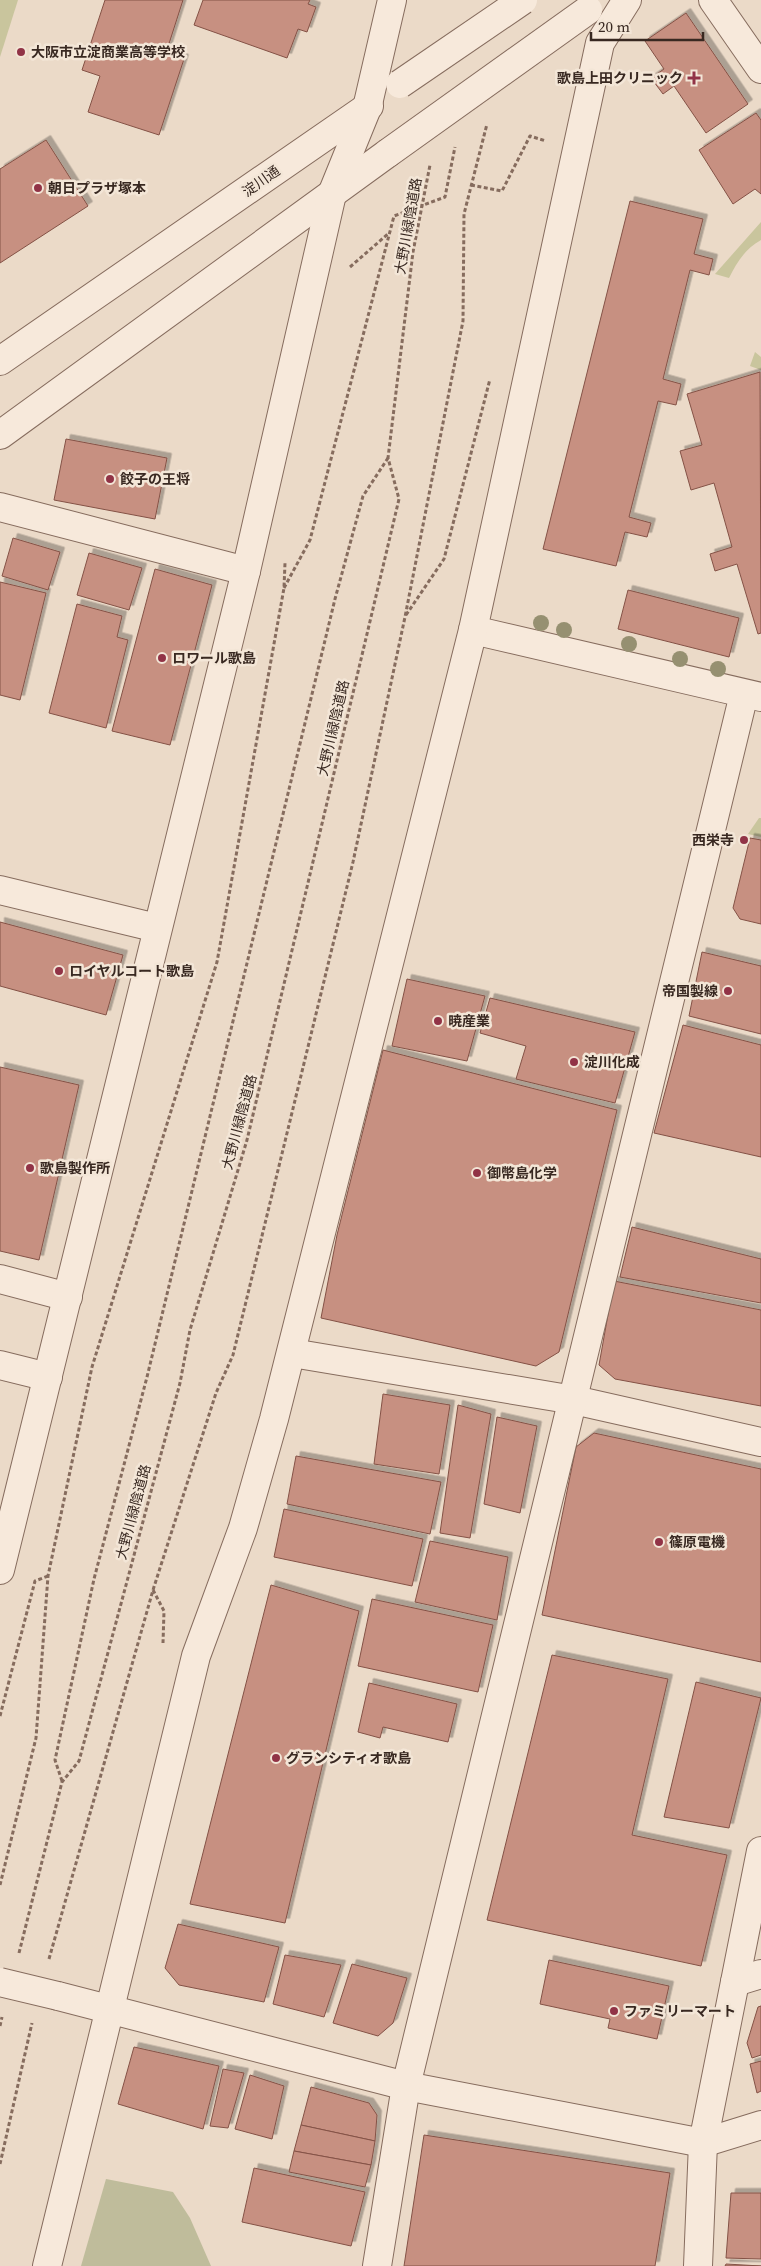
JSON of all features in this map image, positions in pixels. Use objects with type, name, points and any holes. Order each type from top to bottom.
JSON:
[{"type":"street","points":[[0,1570],[246,571],[332,194],[366,108],[392,0]]},
{"type":"street","name":"淀川通","points":[[0,361],[523,0]]},
{"type":"street","points":[[47,2266],[196,1656],[243,1528],[292,1353],[473,630],[600,43],[627,0]]},
{"type":"street","points":[[713,0],[761,69]]},
{"type":"street","points":[[0,435],[595,5]]},
{"type":"street","points":[[0,507],[246,571]]},
{"type":"street","points":[[377,2266],[406,2086],[574,1400],[753,696],[473,630]]},
{"type":"street","points":[[0,890],[157,928]]},
{"type":"street","points":[[0,1279],[68,1297]]},
{"type":"street","points":[[292,1353],[574,1400],[761,1442]]},
{"type":"street","points":[[0,1365],[48,1377]]},
{"type":"street","points":[[698,2266],[703,2143],[761,1850]]},
{"type":"street","points":[[735,1982],[761,1974]]},
{"type":"street","points":[[0,1982],[406,2086],[703,2143],[761,2126]]},
{"type":"path","points":[[47,1966],[153,1590],[216,1393],[233,1355],[352,862],[405,617],[463,321],[464,214],[488,120]]},
{"type":"path","points":[[471,185],[502,191],[530,136]]},
{"type":"path","name":"大野川緑陰道路","points":[[17,1960],[62,1782],[79,1761],[180,1383],[190,1330],[247,1140],[398,499],[388,458],[413,252],[432,155]]},
{"type":"path","points":[[0,1885],[36,1738],[48,1576],[92,1367],[217,962],[284,588],[310,540],[394,216],[445,197],[453,163]]},
{"type":"path","points":[[349,268],[390,233]]},
{"type":"path","name":"大野川緑陰道路","points":[[62,1782],[55,1760],[94,1579],[147,1377],[362,496],[388,458]]},
{"type":"path","points":[[0,1716],[35,1581],[48,1576]]},
{"type":"path","points":[[0,2164],[34,2014]]},
{"type":"path","points":[[0,2026],[2,2016]]},
{"type":"shaded area","points":[[0,0],[18,0],[0,57]]},
{"type":"shaded area","points":[[761,222],[761,240],[750,247],[742,256],[729,278],[715,274]]},
{"type":"shaded area","points":[[755,352],[761,357],[761,370],[750,366]]},
{"type":"shaded area","points":[[759,818],[761,818],[761,837],[748,834]]},
{"type":"shaded area","points":[[106,2179],[173,2192],[190,2218],[211,2266],[81,2266]]},
{"type":"building","points":[[105,0],[183,0],[166,53],[184,59],[159,135],[88,112],[100,76],[82,70]]},
{"type":"building","points":[[203,0],[310,0],[308,4],[316,7],[307,32],[298,29],[287,58],[194,25]]},
{"type":"building","points":[[686,13],[748,104],[706,133],[674,86],[663,94],[651,78],[664,69],[645,41]]},
{"type":"building","points":[[756,113],[761,120],[761,194],[755,189],[733,204],[699,150]]},
{"type":"building","name":"朝日プラザ塚本","points":[[46,140],[88,206],[0,263],[0,169]]},
{"type":"building","points":[[630,201],[703,219],[694,254],[713,259],[709,275],[690,270],[663,379],[681,384],[676,405],[658,401],[629,517],[651,523],[647,537],[625,532],[616,566],[543,549]]},
{"type":"building","points":[[760,372],[761,633],[758,634],[737,564],[715,571],[710,554],[732,547],[714,483],[691,490],[680,451],[702,445],[687,394]]},
{"type":"building","name":"餃子の王将","points":[[66,439],[167,458],[155,519],[54,500]]},
{"type":"building","points":[[13,538],[60,552],[48,590],[2,576]]},
{"type":"building","points":[[89,553],[142,568],[129,610],[77,595]]},
{"type":"building","name":"ロワール歌島","points":[[155,569],[212,585],[170,745],[112,731]]},
{"type":"building","points":[[0,582],[46,593],[20,700],[0,695]]},
{"type":"building","points":[[628,590],[739,618],[729,657],[618,629]]},
{"type":"building","points":[[77,604],[122,616],[117,637],[128,640],[106,728],[49,713]]},
{"type":"building","points":[[750,838],[761,840],[761,924],[740,919],[733,908]]},
{"type":"building","name":"ロイヤルコート歌島","points":[[0,922],[123,955],[106,1015],[0,986]]},
{"type":"building","name":"帝国製線","points":[[702,952],[761,966],[761,1034],[689,1016]]},
{"type":"building","name":"暁産業","points":[[407,979],[485,996],[467,1061],[392,1046]]},
{"type":"building","name":"淀川化成","points":[[490,998],[635,1032],[615,1103],[516,1079],[526,1046],[480,1033]]},
{"type":"building","points":[[683,1025],[761,1045],[761,1157],[654,1133]]},
{"type":"building","name":"御幣島化学","points":[[383,1050],[617,1110],[559,1352],[536,1366],[321,1318],[337,1235]]},
{"type":"building","name":"歌島製作所","points":[[0,1067],[79,1085],[39,1260],[0,1251]]},
{"type":"building","points":[[632,1227],[761,1259],[761,1303],[620,1277]]},
{"type":"building","points":[[614,1281],[761,1310],[761,1406],[615,1379],[599,1365]]},
{"type":"building","points":[[383,1394],[450,1405],[439,1474],[374,1464]]},
{"type":"building","points":[[458,1405],[491,1414],[470,1538],[440,1533]]},
{"type":"building","points":[[497,1417],[537,1426],[520,1513],[484,1504]]},
{"type":"building","name":"篠原電機","points":[[594,1433],[761,1469],[761,1662],[542,1615],[576,1447]]},
{"type":"building","points":[[296,1456],[441,1482],[430,1534],[287,1504]]},
{"type":"building","points":[[284,1509],[423,1539],[412,1586],[274,1557]]},
{"type":"building","points":[[430,1541],[508,1557],[497,1620],[415,1602]]},
{"type":"building","name":"グランシティオ歌島","points":[[271,1585],[359,1611],[285,1923],[190,1904]]},
{"type":"building","points":[[372,1599],[493,1625],[478,1692],[358,1666]]},
{"type":"building","points":[[552,1655],[668,1679],[632,1835],[727,1855],[701,1966],[487,1920]]},
{"type":"building","points":[[696,1682],[761,1698],[729,1828],[664,1817]]},
{"type":"building","points":[[369,1683],[457,1704],[448,1742],[383,1727],[380,1738],[358,1732]]},
{"type":"building","points":[[178,1924],[279,1947],[264,2002],[179,1985],[165,1968]]},
{"type":"building","points":[[285,1955],[341,1965],[324,2017],[273,2004]]},
{"type":"building","points":[[549,1960],[669,1986],[657,2039],[608,2028],[610,2019],[540,2004]]},
{"type":"building","points":[[352,1964],[407,1978],[393,2023],[378,2036],[333,2023]]},
{"type":"building","points":[[761,2006],[761,2055],[752,2058],[747,2043],[758,2007]]},
{"type":"building","points":[[134,2047],[219,2066],[203,2129],[118,2104]]},
{"type":"building","points":[[761,2061],[761,2091],[757,2093],[750,2064]]},
{"type":"building","points":[[223,2069],[244,2073],[228,2128],[210,2126]]},
{"type":"building","points":[[250,2075],[284,2086],[272,2139],[235,2129]]},
{"type":"building","points":[[311,2087],[369,2103],[377,2115],[375,2141],[301,2125]]},
{"type":"building","points":[[301,2125],[375,2141],[371,2165],[294,2151]]},
{"type":"building","points":[[424,2135],[670,2173],[655,2266],[404,2266]]},
{"type":"building","points":[[294,2151],[371,2165],[365,2187],[289,2172]]},
{"type":"building","points":[[254,2168],[365,2192],[351,2246],[242,2222]]},
{"type":"building","points":[[731,2193],[761,2193],[761,2259],[726,2258]]},
{"type":"building","points":[[726,2264],[761,2266],[725,2266]]},
{"type":"place","name":"大阪市立淀商業高等学校","points":[[21,52]]},
{"type":"place","name":"歌島上田クリニック","points":[[694,78]]},
{"type":"place","name":"朝日プラザ塚本","points":[[38,188]]},
{"type":"place","name":"餃子の王将","points":[[110,479]]},
{"type":"place","name":"ロワール歌島","points":[[162,658]]},
{"type":"place","name":"西栄寺","points":[[744,840]]},
{"type":"place","name":"ロイヤルコート歌島","points":[[59,971]]},
{"type":"place","name":"帝国製線","points":[[728,991]]},
{"type":"place","name":"暁産業","points":[[438,1021]]},
{"type":"place","name":"淀川化成","points":[[574,1062]]},
{"type":"place","name":"歌島製作所","points":[[30,1168]]},
{"type":"place","name":"御幣島化学","points":[[477,1173]]},
{"type":"place","name":"篠原電機","points":[[659,1542]]},
{"type":"place","name":"グランシティオ歌島","points":[[276,1758]]},
{"type":"place","name":"ファミリーマート","points":[[614,2011]]}]
